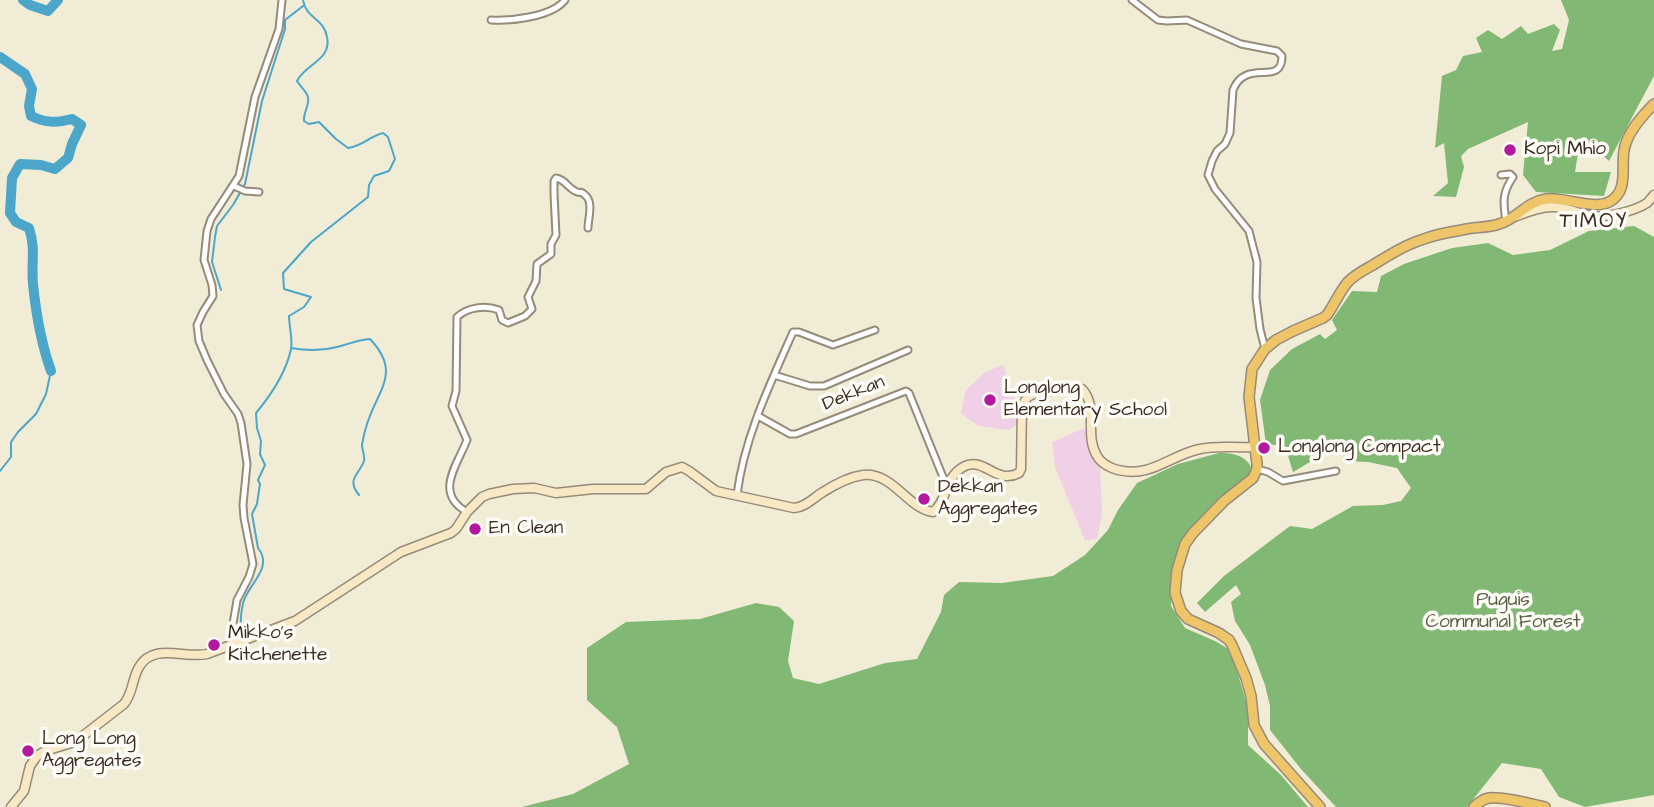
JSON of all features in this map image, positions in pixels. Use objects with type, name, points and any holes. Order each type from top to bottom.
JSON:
[{"type":"main road","points":[[1510,219],[1535,201],[1546,199],[1558,198],[1600,205],[1610,202],[1617,195],[1624,175],[1625,143],[1654,104]]},
{"type":"main road","points":[[1320,807],[1257,733],[1246,678],[1228,640],[1188,619],[1176,601],[1177,570],[1185,544],[1224,501],[1254,478],[1257,469],[1249,397],[1252,369],[1265,349],[1286,334],[1323,318],[1349,281],[1419,240],[1491,226],[1545,207],[1553,206],[1596,217],[1606,216],[1647,203],[1654,195]]},
{"type":"main road","points":[[11,807],[24,791],[34,759],[45,751],[75,742],[124,704],[130,696],[137,671],[148,657],[164,653],[198,656],[295,621],[401,552],[451,533],[467,512],[482,497],[489,494],[534,488],[556,493],[593,489],[646,489],[666,472],[679,467],[716,491],[794,508],[799,508],[841,482],[860,475],[872,475],[899,490],[919,508],[933,512],[941,504],[947,487],[967,465],[983,466],[1009,477],[1019,473],[1022,408],[1033,394],[1082,388],[1090,403],[1094,450],[1098,458],[1112,469],[1142,472],[1199,449],[1254,447]]},
{"type":"main road","points":[[1474,807],[1489,798],[1545,807]]},
{"type":"street","points":[[233,644],[231,636],[237,600],[253,564],[243,505],[247,464],[238,414],[224,394],[197,333],[199,319],[213,296],[204,260],[207,231],[211,219],[239,176],[255,97],[279,29],[282,0]]},
{"type":"street","points":[[491,20],[522,18],[546,12],[560,6],[565,0]]},
{"type":"street","points":[[1132,0],[1158,20],[1187,20],[1241,44],[1277,51],[1282,56],[1279,68],[1270,72],[1247,74],[1236,84],[1233,90],[1230,132],[1225,144],[1217,151],[1208,175],[1228,208],[1251,235],[1257,262],[1256,298],[1265,349]]},
{"type":"street","points":[[1501,175],[1510,174],[1513,177],[1504,190],[1504,205],[1510,219]]},
{"type":"street","points":[[467,512],[450,493],[449,480],[467,440],[452,406],[456,391],[457,317],[460,313],[487,307],[499,310],[502,320],[509,323],[525,316],[532,309],[528,297],[536,281],[537,264],[551,254],[551,244],[556,235],[556,178],[565,181],[573,190],[583,193],[589,199],[588,228]]},
{"type":"street","points":[[234,186],[259,192]]},
{"type":"street","points":[[737,495],[750,437],[793,332],[833,345],[875,330]]},
{"type":"street","points":[[774,375],[810,386],[824,386],[908,350]]},
{"type":"street","name":"Dekkan","points":[[758,416],[790,434],[796,434],[906,391],[947,487]]},
{"type":"street","points":[[1257,469],[1283,481],[1336,471]]},
{"type":"shaded area","name":"Longlong Elementary School","points":[[1003,365],[1019,409],[1019,423],[1009,430],[978,426],[961,413],[966,390],[985,372]]},
{"type":"shaded area","points":[[1084,428],[1100,467],[1102,514],[1097,539],[1085,540],[1055,467],[1052,442]]},
{"type":"green space","points":[[1561,0],[1654,0],[1654,76],[1609,161],[1593,146],[1578,153],[1575,172],[1611,172],[1604,196],[1536,192],[1523,175],[1528,122],[1468,149],[1461,156],[1464,167],[1456,197],[1433,196],[1448,183],[1444,143],[1435,148],[1442,76],[1456,70],[1463,56],[1482,52],[1476,38],[1488,30],[1502,39],[1521,26],[1528,34],[1554,24],[1560,30],[1552,51],[1562,49],[1569,20]]},
{"type":"green space","name":"Puguis Communal Forest","points":[[1634,226],[1654,237],[1654,795],[1585,807],[1559,797],[1541,769],[1502,763],[1467,807],[1336,807],[1270,730],[1270,706],[1265,685],[1250,645],[1235,621],[1231,602],[1241,594],[1236,585],[1205,612],[1197,603],[1224,576],[1290,526],[1312,529],[1353,506],[1383,505],[1401,501],[1411,488],[1397,468],[1368,462],[1344,461],[1342,447],[1325,447],[1310,462],[1293,472],[1285,446],[1266,444],[1260,400],[1270,370],[1292,349],[1320,334],[1325,339],[1337,330],[1332,320],[1352,291],[1377,292],[1381,276],[1404,264],[1452,248],[1488,243],[1513,255],[1550,250],[1589,231]]},
{"type":"green space","points":[[1219,453],[1242,457],[1251,467],[1250,474],[1220,498],[1180,546],[1173,572],[1171,606],[1185,628],[1227,648],[1235,664],[1248,708],[1248,745],[1281,775],[1308,807],[522,807],[573,794],[629,764],[617,727],[587,700],[587,648],[626,622],[700,619],[756,603],[779,607],[794,621],[788,661],[793,678],[819,684],[885,663],[917,659],[941,612],[944,595],[959,582],[1002,583],[1053,576],[1085,555],[1108,530],[1137,483],[1178,464]]},
{"type":"waterway","points":[[23,0],[48,11],[58,0]]},
{"type":"waterway","points":[[242,636],[243,603],[262,569],[263,562],[252,514],[257,504],[260,484],[258,480],[265,465],[260,454],[261,441],[256,413],[286,367],[292,341],[289,316],[304,307],[311,297],[284,289],[283,273],[311,242],[368,197],[369,185],[374,176],[389,171],[395,159],[388,137],[383,133],[348,148],[319,122],[309,124],[304,121],[308,97],[297,81],[322,57],[326,51],[327,37],[303,0]]},
{"type":"waterway","points":[[221,290],[212,262],[217,226],[245,184],[262,101],[285,29],[285,20],[303,6]]},
{"type":"waterway","points":[[0,57],[25,74],[32,89],[29,106],[31,116],[51,122],[72,119],[81,125],[68,158],[55,169],[20,164],[12,178],[10,213],[16,222],[29,228],[33,249],[36,306],[51,371]]},
{"type":"waterway","points":[[291,348],[326,349],[370,339],[380,351],[385,362],[385,381],[363,440],[364,461],[354,481],[359,495]]},
{"type":"waterway","points":[[0,471],[11,457],[11,442],[36,414],[46,394],[51,371]]},
{"type":"place","name":"Kopi Mhio","points":[[1510,150]]},
{"type":"place","name":"Longlong Elementary School","points":[[990,400]]},
{"type":"place","name":"Longlong Compact","points":[[1264,448]]},
{"type":"place","name":"Dekkan Aggregates","points":[[924,499]]},
{"type":"place","name":"En Clean","points":[[475,529]]},
{"type":"place","name":"Mikko's Kitchenette","points":[[214,645]]},
{"type":"place","name":"Long Long Aggregates","points":[[28,751]]},
{"type":"district","name":"TIMOY","points":[[1594,223]]}]
